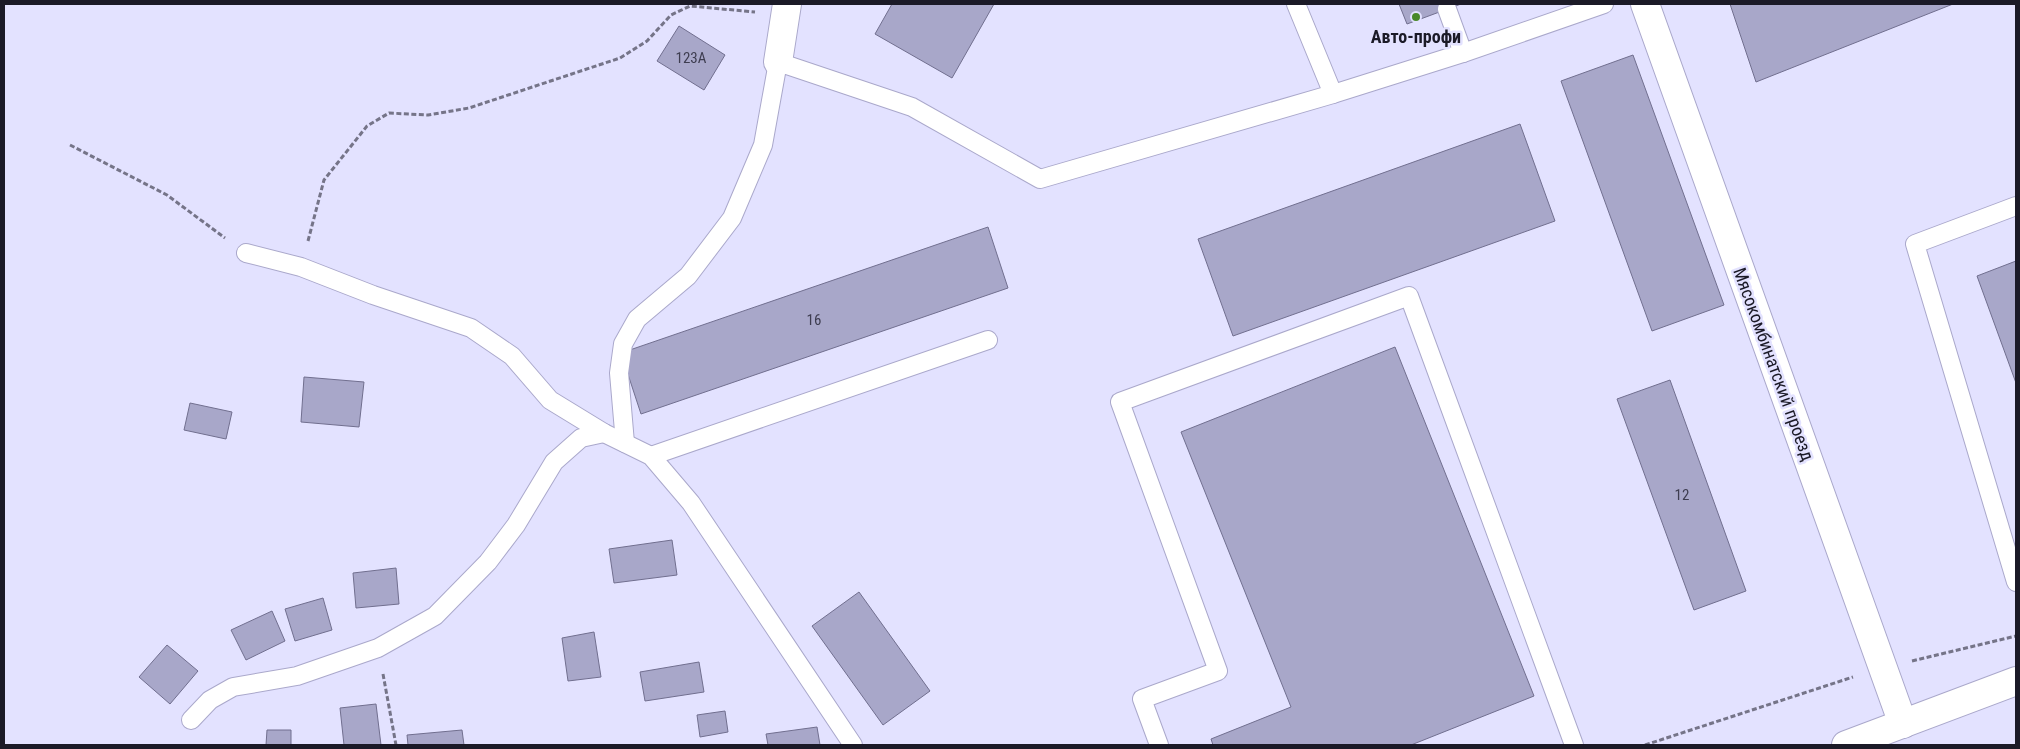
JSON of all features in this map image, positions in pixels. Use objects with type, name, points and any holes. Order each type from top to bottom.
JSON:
[{"type":"street","name":"Мясокомбинатский проезд","points":[[1645,4],[1903,724]]},
{"type":"street","points":[[778,62],[787,9]]},
{"type":"street","points":[[1846,745],[2016,681]]},
{"type":"lane","points":[[1296,4],[1333,94]]},
{"type":"lane","points":[[625,444],[619,373],[623,344],[637,319],[688,276],[732,218],[763,145],[778,62],[912,107],[1040,179],[1333,94],[1462,53],[1604,4]]},
{"type":"lane","points":[[1448,9],[1462,53]]},
{"type":"lane","points":[[2016,206],[1915,244],[2016,582]]},
{"type":"lane","points":[[246,253],[301,267],[373,295],[472,328],[512,356],[550,400],[604,433],[651,456],[691,503],[853,745]]},
{"type":"lane","points":[[1159,745],[1142,699],[1218,671],[1120,402],[1409,296],[1574,745]]},
{"type":"lane","points":[[651,456],[988,340]]},
{"type":"lane","points":[[191,720],[210,700],[233,687],[297,676],[378,648],[435,616],[488,562],[516,525],[554,462],[581,438],[604,433]]},
{"type":"path","points":[[301,267],[324,180],[367,126],[390,113],[428,115],[469,108],[620,58],[647,41],[671,15],[690,6],[787,9]]},
{"type":"path","points":[[70,145],[167,195],[246,253]]},
{"type":"path","points":[[1645,745],[1883,668],[2016,636]]},
{"type":"path","points":[[378,648],[396,745]]},
{"type":"building","points":[[892,4],[994,4],[952,78],[875,34]]},
{"type":"building","name":"Авто-профи","points":[[1399,4],[1461,4],[1407,24]]},
{"type":"building","points":[[1730,4],[1953,4],[1756,82]]},
{"type":"building","points":[[679,26],[725,55],[704,90],[657,61]]},
{"type":"building","points":[[1633,55],[1724,305],[1652,331],[1561,81]]},
{"type":"building","points":[[1520,124],[1555,221],[1233,336],[1198,239]]},
{"type":"building","points":[[988,227],[1008,288],[641,414],[621,353]]},
{"type":"building","points":[[2016,261],[2016,383],[1977,276]]},
{"type":"building","points":[[1395,347],[1534,696],[1411,745],[1213,745],[1211,739],[1291,707],[1181,432]]},
{"type":"building","points":[[304,377],[364,382],[359,427],[301,422]]},
{"type":"building","points":[[1670,380],[1746,591],[1694,610],[1617,399]]},
{"type":"building","points":[[190,403],[232,412],[226,439],[184,430]]},
{"type":"building","points":[[672,540],[677,575],[614,583],[609,549]]},
{"type":"building","points":[[396,568],[399,604],[356,608],[353,573]]},
{"type":"building","points":[[859,592],[930,691],[883,725],[812,626]]},
{"type":"building","points":[[323,598],[332,630],[295,641],[285,609]]},
{"type":"building","points":[[272,611],[285,641],[246,660],[231,630]]},
{"type":"building","points":[[594,632],[601,677],[568,681],[562,638]]},
{"type":"building","points":[[167,645],[198,671],[170,704],[139,677]]},
{"type":"building","points":[[699,662],[704,692],[645,701],[640,672]]},
{"type":"building","points":[[376,704],[381,745],[344,745],[340,708]]},
{"type":"building","points":[[725,711],[728,732],[700,737],[697,715]]},
{"type":"building","points":[[817,727],[820,745],[768,745],[766,734]]},
{"type":"building","points":[[267,730],[291,730],[291,745],[266,745]]},
{"type":"building","points":[[462,730],[464,745],[408,745],[407,735]]},
{"type":"place","name":"Авто-профи","points":[[1416,17]]}]
